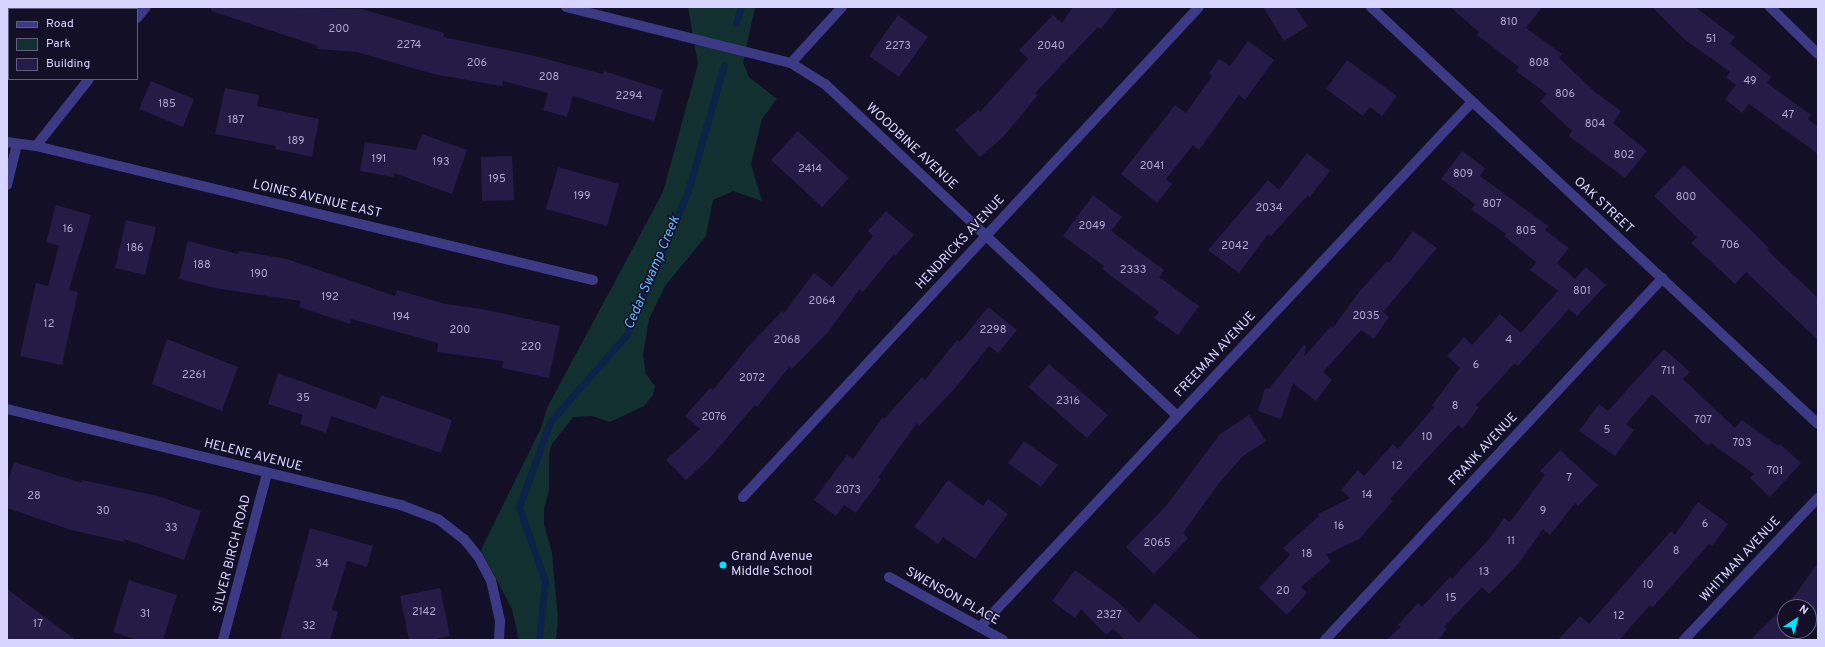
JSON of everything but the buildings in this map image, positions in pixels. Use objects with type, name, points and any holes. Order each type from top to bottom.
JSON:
[{"type":"street","points":[[138,17],[146,7]]},
{"type":"street","name":"WOODBINE AVENUE","points":[[566,7],[791,62],[824,84],[987,235],[1177,416]]},
{"type":"street","points":[[791,62],[842,7]]},
{"type":"street","name":"HENDRICKS AVENUE","points":[[743,497],[1200,7]]},
{"type":"street","name":"OAK STREET","points":[[1371,7],[1818,424]]},
{"type":"street","points":[[1770,7],[1818,54]]},
{"type":"street","points":[[36,146],[88,80]]},
{"type":"street","name":"FREEMAN AVENUE","points":[[980,627],[1472,102]]},
{"type":"street","points":[[7,185],[12,143]]},
{"type":"street","name":"LOINES AVENUE EAST","points":[[12,143],[36,146],[592,280]]},
{"type":"street","name":"FRANK AVENUE","points":[[1325,640],[1662,278]]},
{"type":"street","name":"HELENE AVENUE","points":[[7,409],[400,506],[438,519],[464,539],[478,556],[491,580],[500,622],[499,640]]},
{"type":"street","name":"SILVER BIRCH ROAD","points":[[223,640],[267,474]]},
{"type":"street","name":"WHITMAN AVENUE","points":[[1684,640],[1818,498]]},
{"type":"street","name":"SWENSON PLACE","points":[[889,577],[1003,640]]},
{"type":"green space","points":[[688,7],[755,7],[743,63],[749,77],[777,99],[762,119],[751,164],[762,201],[733,191],[713,200],[706,236],[665,286],[649,319],[643,355],[646,374],[655,386],[653,395],[644,406],[610,422],[592,416],[573,417],[552,444],[549,454],[549,490],[544,509],[544,525],[552,553],[558,619],[556,640],[519,640],[512,609],[481,550],[541,428],[547,408],[663,192],[698,64]]},
{"type":"waterway","name":"Cedar Swamp Creek","points":[[736,23],[741,7]]},
{"type":"waterway","name":"Cedar Swamp Creek","points":[[539,640],[545,581],[519,507],[550,422],[627,334],[688,191],[724,65]]},
{"type":"place","name":"Grand Avenue Middle School","points":[[723,565]]}]
